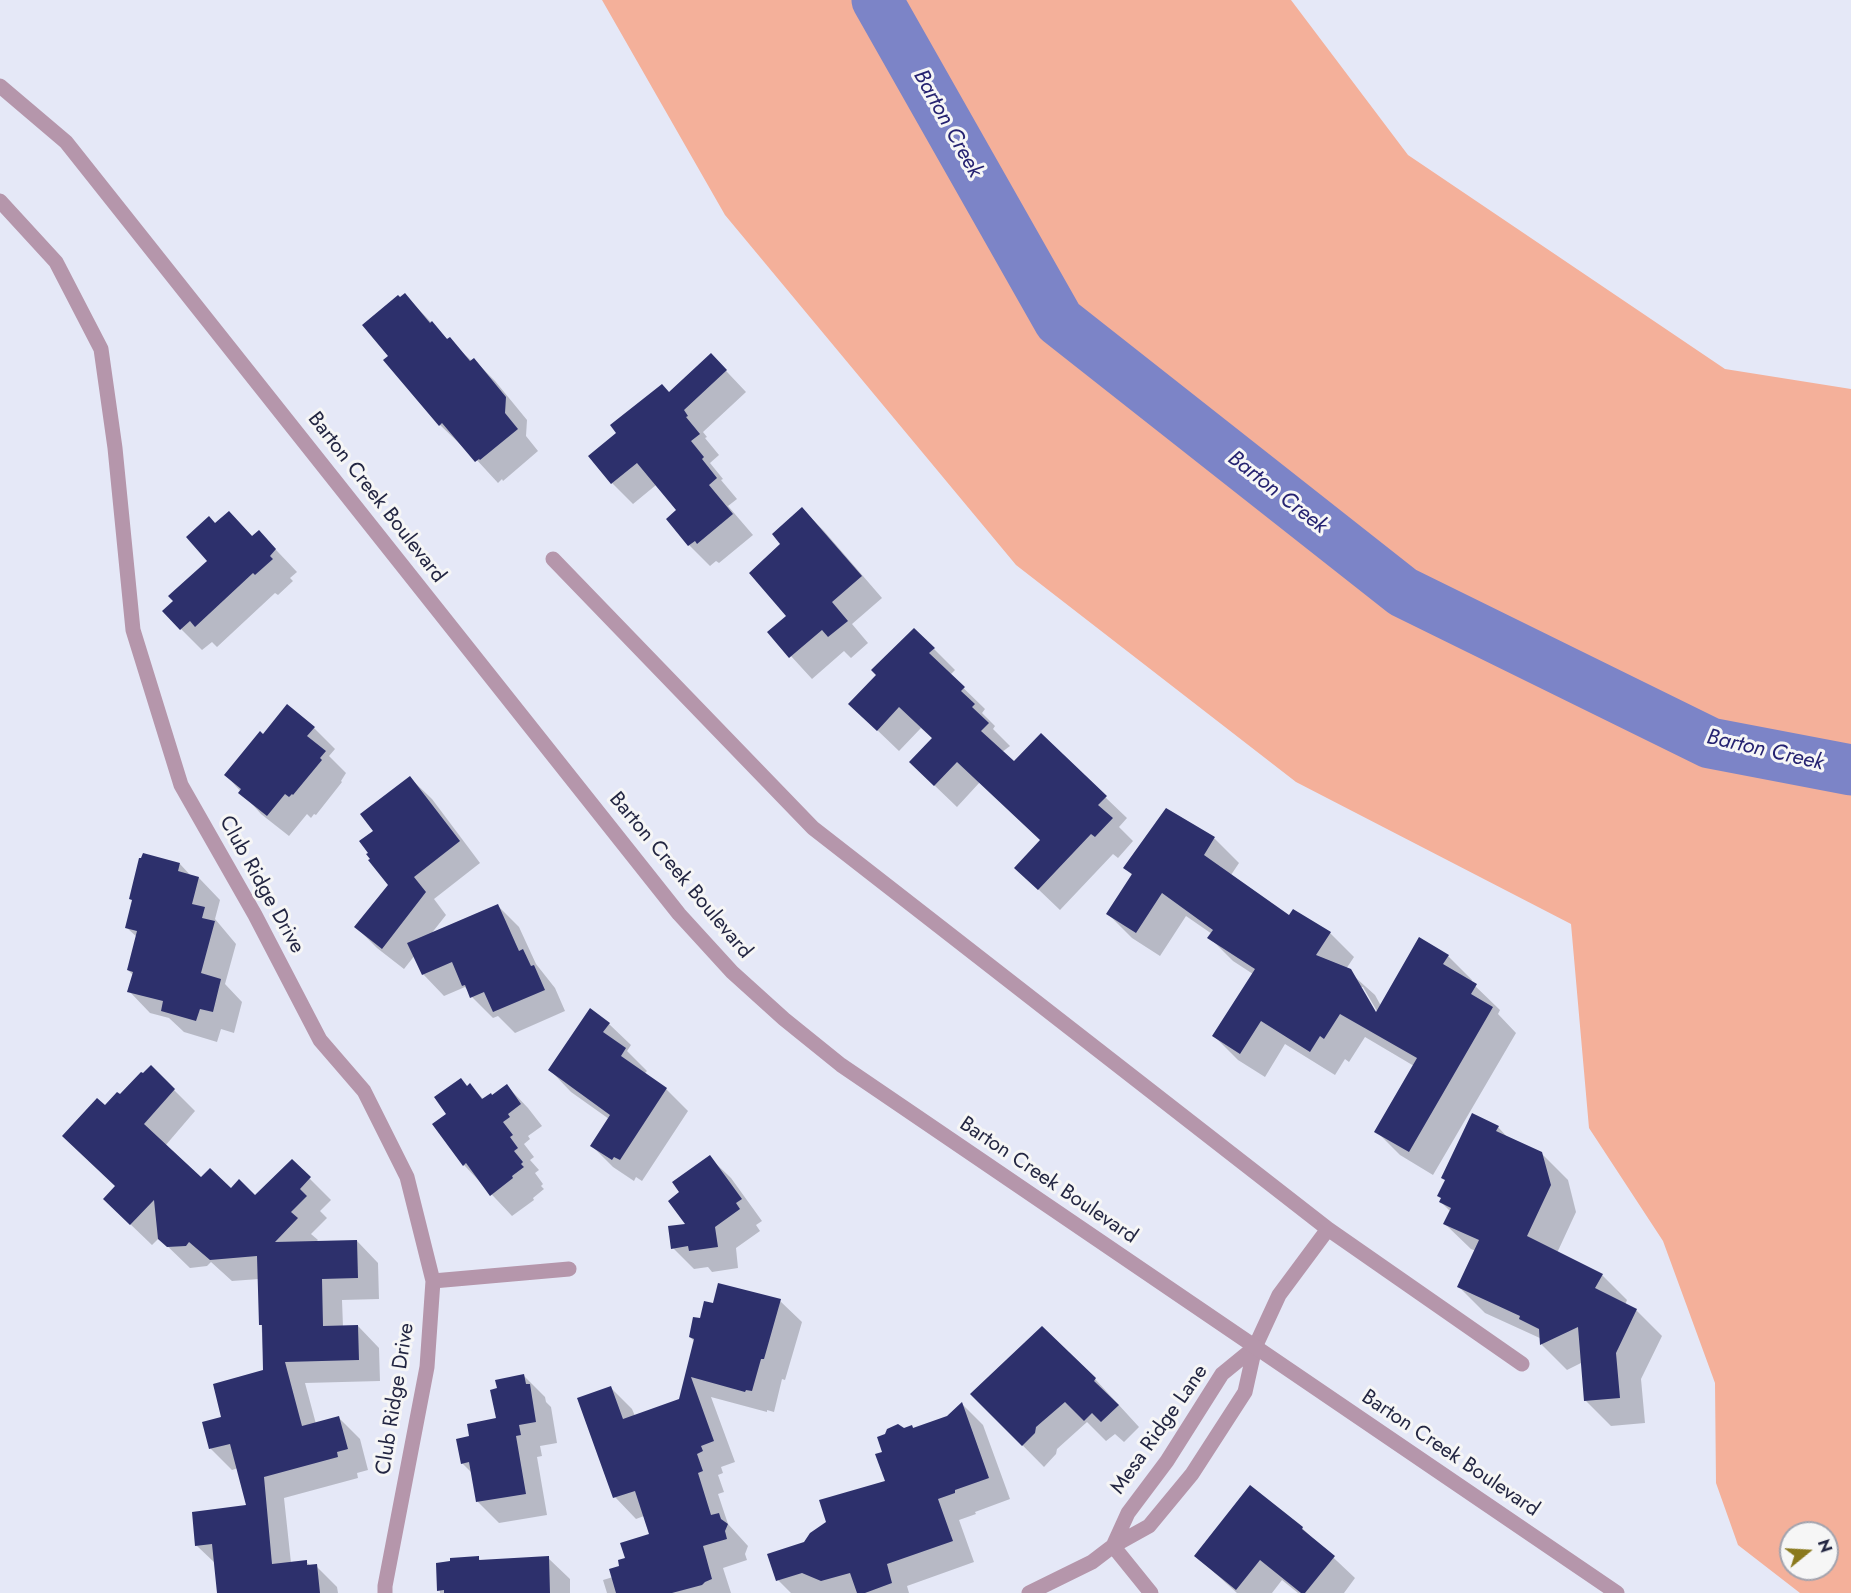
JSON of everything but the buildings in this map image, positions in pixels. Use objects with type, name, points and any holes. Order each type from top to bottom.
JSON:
[{"type":"street","name":"Barton Creek Boulevard","points":[[0,86],[66,142],[671,904],[732,972],[784,1019],[841,1065],[1617,1593]]},
{"type":"street","name":"Club Ridge Drive","points":[[0,201],[56,262],[101,349],[115,448],[133,630],[181,784],[255,915],[320,1040],[364,1091],[407,1177],[433,1281],[427,1367],[385,1593]]},
{"type":"street","points":[[553,559],[813,828],[1328,1228],[1522,1364]]},
{"type":"street","name":"Mesa Ridge Lane","points":[[1029,1593],[1092,1562],[1113,1546],[1149,1526],[1192,1474],[1245,1392],[1255,1347],[1279,1295],[1328,1228]]},
{"type":"street","points":[[433,1281],[568,1269]]},
{"type":"street","name":"Mesa Ridge Lane","points":[[1113,1546],[1128,1513],[1167,1461],[1222,1374],[1255,1347]]},
{"type":"street","points":[[1113,1546],[1151,1593]]},
{"type":"shaded area","points":[[602,0],[1291,0],[1408,155],[1725,369],[1851,389],[1851,1593],[1800,1593],[1784,1581],[1839,1581],[1839,1521],[1779,1521],[1779,1577],[1738,1545],[1716,1483],[1715,1383],[1663,1241],[1589,1128],[1571,924],[1296,782],[1016,565],[725,215]]},
{"type":"waterway","name":"Barton Creek","points":[[877,0],[1059,321],[1403,592],[1710,743],[1851,770]]}]
